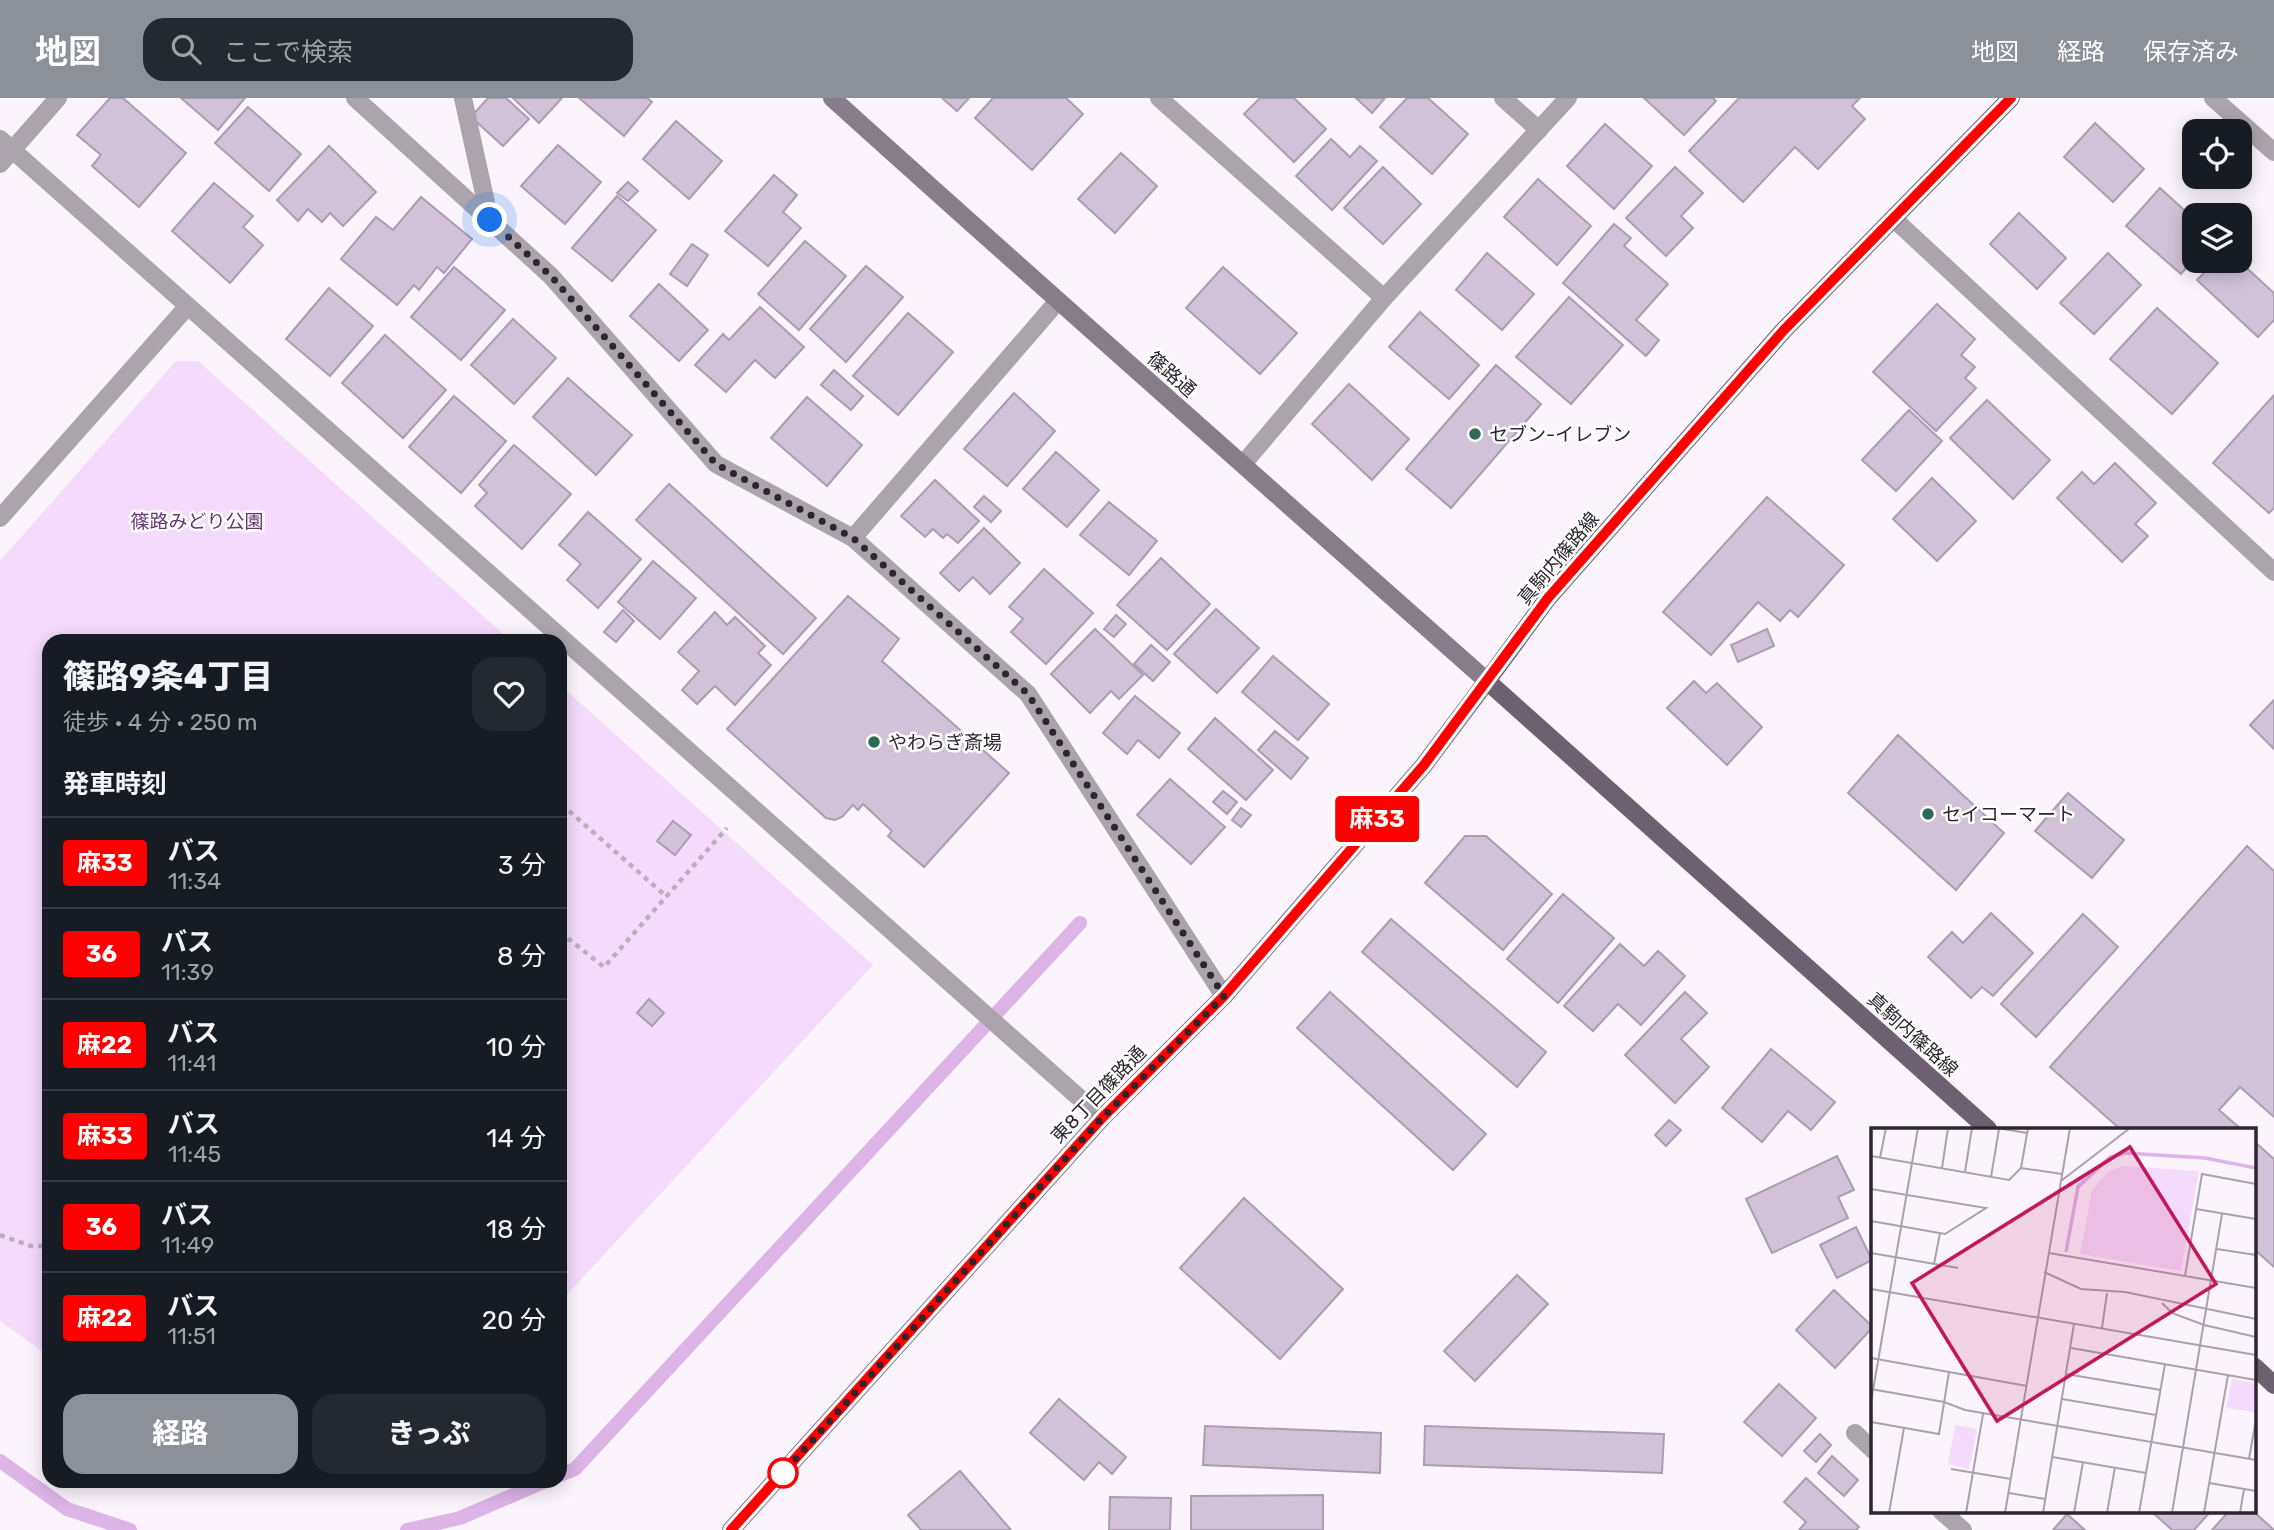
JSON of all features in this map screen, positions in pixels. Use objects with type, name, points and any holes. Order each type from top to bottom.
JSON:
[{"type":"main road","name":"篠路通","points":[[832,98],[1057,302],[1487,681]]},
{"type":"main road","name":"真駒内篠路線","points":[[1987,1128],[1487,681],[1548,598],[1783,331],[2011,98]]},
{"type":"main road","name":"東8丁目篠路通","points":[[731,1530],[1102,1118],[1224,996],[1424,765],[1487,681]]},
{"type":"main road","points":[[2256,1368],[2274,1385]]},
{"type":"street","points":[[58,98],[4,151],[187,307],[556,634]]},
{"type":"street","points":[[355,98],[551,276],[716,464],[853,538],[1028,694],[1224,996]]},
{"type":"street","points":[[463,98],[490,220]]},
{"type":"street","points":[[1159,98],[1384,298]]},
{"type":"street","points":[[1503,98],[1539,130]]},
{"type":"street","points":[[1243,464],[1384,298],[1568,98]]},
{"type":"street","points":[[2213,98],[2274,152]]},
{"type":"street","points":[[1894,219],[2274,572]]},
{"type":"street","points":[[853,538],[1057,302]]},
{"type":"street","points":[[0,518],[187,307]]},
{"type":"street","points":[[567,644],[1102,1118]]},
{"type":"street","points":[[1855,1433],[1871,1448]]},
{"type":"street","points":[[1942,1512],[1963,1530]]},
{"type":"path","points":[[569,811],[667,897]]},
{"type":"path","points":[[567,938],[604,967],[730,825]]},
{"type":"path","points":[[0,1235],[31,1246],[42,1247]]},
{"type":"green space","name":"篠路みどり公園","points":[[176,361],[198,361],[503,634],[42,634],[42,1351],[0,1321],[0,561]]},
{"type":"green space","points":[[567,691],[873,965],[567,1294]]},
{"type":"building","points":[[110,98],[123,98],[186,153],[139,207],[92,166],[101,155],[77,135]]},
{"type":"building","points":[[181,98],[245,98],[218,130]]},
{"type":"building","points":[[488,98],[506,98],[529,119],[503,146],[471,117]]},
{"type":"building","points":[[513,98],[562,98],[539,123]]},
{"type":"building","points":[[579,98],[647,98],[652,102],[624,136]]},
{"type":"building","points":[[942,98],[969,98],[957,111]]},
{"type":"building","points":[[993,98],[1066,98],[1083,114],[1032,170],[975,118]]},
{"type":"building","points":[[1260,98],[1294,98],[1326,129],[1294,162],[1244,114]]},
{"type":"building","points":[[1356,98],[1385,98],[1372,113]]},
{"type":"building","points":[[1407,98],[1428,98],[1468,134],[1432,174],[1380,127]]},
{"type":"building","points":[[1644,98],[1713,98],[1716,101],[1684,135]]},
{"type":"building","points":[[1739,98],[1860,98],[1852,106],[1865,119],[1818,169],[1795,147],[1743,202],[1689,151]]},
{"type":"building","points":[[248,107],[301,154],[269,191],[215,143]]},
{"type":"building","points":[[676,121],[722,161],[689,199],[643,159]]},
{"type":"building","points":[[2095,123],[2144,169],[2113,202],[2064,157]]},
{"type":"building","points":[[1605,124],[1652,166],[1614,209],[1567,166]]},
{"type":"building","points":[[1331,139],[1350,157],[1360,146],[1377,161],[1332,210],[1296,176]]},
{"type":"building","points":[[558,145],[601,182],[565,224],[521,186]]},
{"type":"building","points":[[329,146],[376,192],[343,226],[330,213],[322,222],[308,209],[298,221],[277,200]]},
{"type":"building","points":[[1121,153],[1157,186],[1115,233],[1078,199]]},
{"type":"building","points":[[1383,167],[1421,204],[1383,244],[1344,208]]},
{"type":"building","points":[[1675,167],[1703,193],[1681,216],[1693,228],[1666,256],[1626,218]]},
{"type":"building","points":[[774,175],[797,195],[783,212],[801,228],[768,266],[725,231]]},
{"type":"building","points":[[1538,179],[1591,226],[1557,265],[1504,217]]},
{"type":"building","points":[[628,182],[638,191],[628,201],[617,193]]},
{"type":"building","points":[[214,183],[253,216],[243,227],[263,245],[230,283],[172,231]]},
{"type":"building","points":[[2160,188],[2182,208],[2182,273],[2181,274],[2126,226]]},
{"type":"building","points":[[617,196],[656,230],[612,281],[572,248]]},
{"type":"building","points":[[421,197],[472,239],[444,273],[437,267],[419,290],[414,285],[397,305],[341,259],[376,217],[393,230]]},
{"type":"building","points":[[2019,213],[2066,258],[2037,289],[1990,244]]},
{"type":"building","points":[[1614,224],[1631,238],[1624,246],[1668,284],[1636,320],[1659,340],[1646,356],[1563,283]]},
{"type":"building","points":[[805,241],[846,276],[799,330],[758,294]]},
{"type":"building","points":[[692,244],[708,255],[687,286],[670,274]]},
{"type":"building","points":[[1487,253],[1534,294],[1502,330],[1456,290]]},
{"type":"building","points":[[2108,253],[2141,285],[2094,334],[2060,303]]},
{"type":"building","points":[[866,266],[903,297],[846,362],[810,329]]},
{"type":"building","points":[[454,267],[505,310],[461,360],[411,317]]},
{"type":"building","points":[[1223,267],[1297,333],[1260,374],[1186,308]]},
{"type":"building","points":[[2204,273],[2252,273],[2274,293],[2274,320],[2258,337],[2197,280]]},
{"type":"building","points":[[659,284],[708,330],[679,361],[630,316]]},
{"type":"building","points":[[329,288],[373,326],[330,376],[286,339]]},
{"type":"building","points":[[1569,297],[1623,345],[1571,404],[1516,357]]},
{"type":"building","points":[[1937,304],[1975,339],[1961,355],[1975,367],[1965,378],[1976,388],[1936,431],[1873,372]]},
{"type":"building","points":[[760,307],[804,347],[775,378],[755,360],[726,392],[695,365],[723,334],[729,340]]},
{"type":"building","points":[[2157,308],[2218,363],[2172,414],[2110,359]]},
{"type":"building","points":[[1420,312],[1479,365],[1449,399],[1389,347]]},
{"type":"building","points":[[908,313],[953,352],[898,415],[853,376]]},
{"type":"building","points":[[513,319],[556,358],[514,404],[471,365]]},
{"type":"building","points":[[385,335],[446,390],[403,438],[342,383]]},
{"type":"building","points":[[1496,365],[1541,404],[1451,508],[1406,469]]},
{"type":"building","points":[[834,370],[863,396],[851,410],[821,385]]},
{"type":"building","points":[[568,378],[632,435],[596,475],[533,417]]},
{"type":"building","points":[[1349,384],[1409,439],[1372,480],[1312,424]]},
{"type":"building","points":[[1014,393],[1055,431],[1007,486],[964,449]]},
{"type":"building","points":[[2274,395],[2274,508],[2269,513],[2213,463]]},
{"type":"building","points":[[454,396],[506,441],[461,493],[409,447]]},
{"type":"building","points":[[807,397],[862,445],[827,486],[771,438]]},
{"type":"building","points":[[1987,400],[2050,460],[2013,499],[1950,438]]},
{"type":"building","points":[[1909,410],[1942,441],[1896,491],[1862,460]]},
{"type":"building","points":[[514,445],[571,494],[522,549],[475,506],[487,493],[479,485]]},
{"type":"building","points":[[1056,452],[1099,490],[1067,527],[1023,489]]},
{"type":"building","points":[[2115,463],[2156,503],[2135,524],[2148,536],[2122,562],[2057,498],[2082,472],[2094,484]]},
{"type":"building","points":[[1932,478],[1976,521],[1937,561],[1893,519]]},
{"type":"building","points":[[935,480],[979,521],[958,543],[947,534],[943,538],[933,529],[925,537],[901,516]]},
{"type":"building","points":[[669,484],[816,618],[783,654],[636,520]]},
{"type":"building","points":[[984,496],[1001,511],[991,522],[974,507]]},
{"type":"building","points":[[1767,497],[1844,565],[1798,617],[1790,610],[1780,621],[1758,602],[1711,655],[1663,612]]},
{"type":"building","points":[[1109,502],[1157,541],[1129,575],[1080,535]]},
{"type":"building","points":[[588,512],[641,559],[598,608],[567,580],[581,564],[559,545]]},
{"type":"building","points":[[984,528],[1020,563],[990,594],[973,577],[959,591],[940,573]]},
{"type":"building","points":[[1161,558],[1210,604],[1167,650],[1117,605]]},
{"type":"building","points":[[653,561],[696,598],[660,639],[618,602]]},
{"type":"building","points":[[1044,569],[1093,613],[1046,664],[1011,632],[1023,619],[1009,607]]},
{"type":"building","points":[[848,596],[899,639],[882,661],[1009,773],[924,867],[888,836],[892,831],[863,804],[858,810],[853,805],[842,817],[835,820],[826,818],[727,729]]},
{"type":"building","points":[[1216,609],[1259,648],[1217,693],[1174,654]]},
{"type":"building","points":[[623,610],[634,621],[616,642],[604,632]]},
{"type":"building","points":[[715,612],[727,625],[735,617],[765,646],[758,653],[771,665],[735,705],[715,686],[697,704],[682,690],[699,671],[678,652]]},
{"type":"building","points":[[1116,615],[1126,624],[1114,637],[1104,629]]},
{"type":"building","points":[[1095,629],[1143,675],[1119,699],[1111,691],[1090,713],[1051,674]]},
{"type":"building","points":[[1767,629],[1774,646],[1738,662],[1731,645]]},
{"type":"building","points":[[1151,645],[1170,662],[1153,681],[1134,664]]},
{"type":"building","points":[[1273,656],[1329,704],[1298,740],[1242,692]]},
{"type":"building","points":[[1694,681],[1706,693],[1717,683],[1762,727],[1727,765],[1667,708]]},
{"type":"building","points":[[1135,696],[1180,733],[1159,758],[1138,740],[1127,754],[1103,733]]},
{"type":"building","points":[[2274,700],[2274,749],[2250,725]]},
{"type":"building","points":[[1215,718],[1273,770],[1246,800],[1188,749]]},
{"type":"building","points":[[1275,731],[1308,758],[1291,779],[1258,750]]},
{"type":"building","points":[[1898,735],[2004,833],[1956,890],[1848,793]]},
{"type":"building","points":[[1170,779],[1225,827],[1191,864],[1137,815]]},
{"type":"building","points":[[1223,791],[1237,802],[1227,814],[1213,802]]},
{"type":"building","points":[[2068,793],[2124,840],[2092,878],[2035,831]]},
{"type":"building","points":[[1241,808],[1251,815],[1241,827],[1232,820]]},
{"type":"building","points":[[673,821],[691,835],[675,855],[657,841]]},
{"type":"building","points":[[1465,836],[1486,836],[1552,894],[1503,950],[1425,883]]},
{"type":"building","points":[[2247,846],[2274,871],[2274,1117],[2240,1087],[2219,1110],[2240,1128],[2119,1128],[2050,1067]]},
{"type":"building","points":[[1563,894],[1614,938],[1558,1003],[1507,959]]},
{"type":"building","points":[[1991,913],[2033,953],[1993,996],[1982,987],[1971,998],[1928,957],[1952,932],[1963,943]]},
{"type":"building","points":[[2083,914],[2118,947],[2036,1037],[2001,1004]]},
{"type":"building","points":[[1391,919],[1546,1052],[1517,1087],[1362,952]]},
{"type":"building","points":[[1620,944],[1644,966],[1658,951],[1685,976],[1641,1025],[1618,1004],[1593,1031],[1564,1006]]},
{"type":"building","points":[[1330,992],[1486,1134],[1453,1170],[1297,1028]]},
{"type":"building","points":[[1685,992],[1707,1013],[1681,1039],[1709,1067],[1675,1103],[1625,1055]]},
{"type":"building","points":[[649,999],[664,1013],[652,1026],[637,1013]]},
{"type":"building","points":[[1771,1049],[1835,1102],[1811,1130],[1788,1111],[1762,1142],[1722,1108]]},
{"type":"building","points":[[1669,1120],[1681,1130],[1666,1146],[1655,1135]]},
{"type":"building","points":[[2256,1143],[2274,1159],[2274,1267],[2256,1251]]},
{"type":"building","points":[[1837,1156],[1854,1190],[1838,1197],[1848,1218],[1772,1253],[1746,1199]]},
{"type":"building","points":[[1244,1198],[1343,1289],[1280,1359],[1180,1268]]},
{"type":"building","points":[[1856,1227],[1871,1261],[1837,1278],[1820,1245]]},
{"type":"building","points":[[1517,1275],[1548,1304],[1475,1381],[1444,1351]]},
{"type":"building","points":[[1834,1290],[1871,1325],[1871,1329],[1835,1368],[1796,1330]]},
{"type":"building","points":[[1779,1384],[1816,1418],[1782,1456],[1744,1422]]},
{"type":"building","points":[[1059,1399],[1126,1457],[1112,1474],[1099,1462],[1084,1480],[1030,1433]]},
{"type":"building","points":[[1205,1426],[1381,1433],[1380,1473],[1203,1465]]},
{"type":"building","points":[[1425,1426],[1664,1434],[1662,1473],[1424,1465]]},
{"type":"building","points":[[1820,1434],[1831,1445],[1816,1462],[1804,1451]]},
{"type":"building","points":[[1832,1456],[1858,1480],[1844,1496],[1818,1473]]},
{"type":"building","points":[[960,1471],[1011,1530],[921,1530],[908,1515]]},
{"type":"building","points":[[1806,1478],[1859,1527],[1856,1530],[1799,1530],[1806,1522],[1784,1502]]},
{"type":"building","points":[[1323,1495],[1323,1530],[1191,1530],[1191,1496]]},
{"type":"building","points":[[1110,1497],[1171,1498],[1170,1530],[1109,1530]]},
{"type":"building","points":[[2152,1512],[2210,1512],[2194,1530],[2172,1530]]},
{"type":"building","points":[[2228,1512],[2254,1512],[2274,1530],[2212,1530]]},
{"type":"building","points":[[2067,1514],[2085,1530],[2053,1530]]},
{"type":"waterway","points":[[567,1472],[575,1469],[1080,923]]},
{"type":"waterway","points":[[0,1461],[67,1509],[130,1530]]},
{"type":"waterway","points":[[407,1530],[460,1518],[529,1488]]},
{"type":"bus line","name":"麻33","points":[[731,1530],[1102,1118],[1224,996],[1424,765],[1548,598],[1783,331],[2011,98]]},
{"type":"place","name":"セブン-イレブン","points":[[1475,434]]},
{"type":"place","name":"やわらぎ斎場","points":[[874,742]]},
{"type":"place","name":"セイコーマート","points":[[1928,814]]},
{"type":"route","points":[[490,220],[551,276],[716,464],[853,538],[1028,694],[1224,996],[1102,1118],[783,1473]]}]
